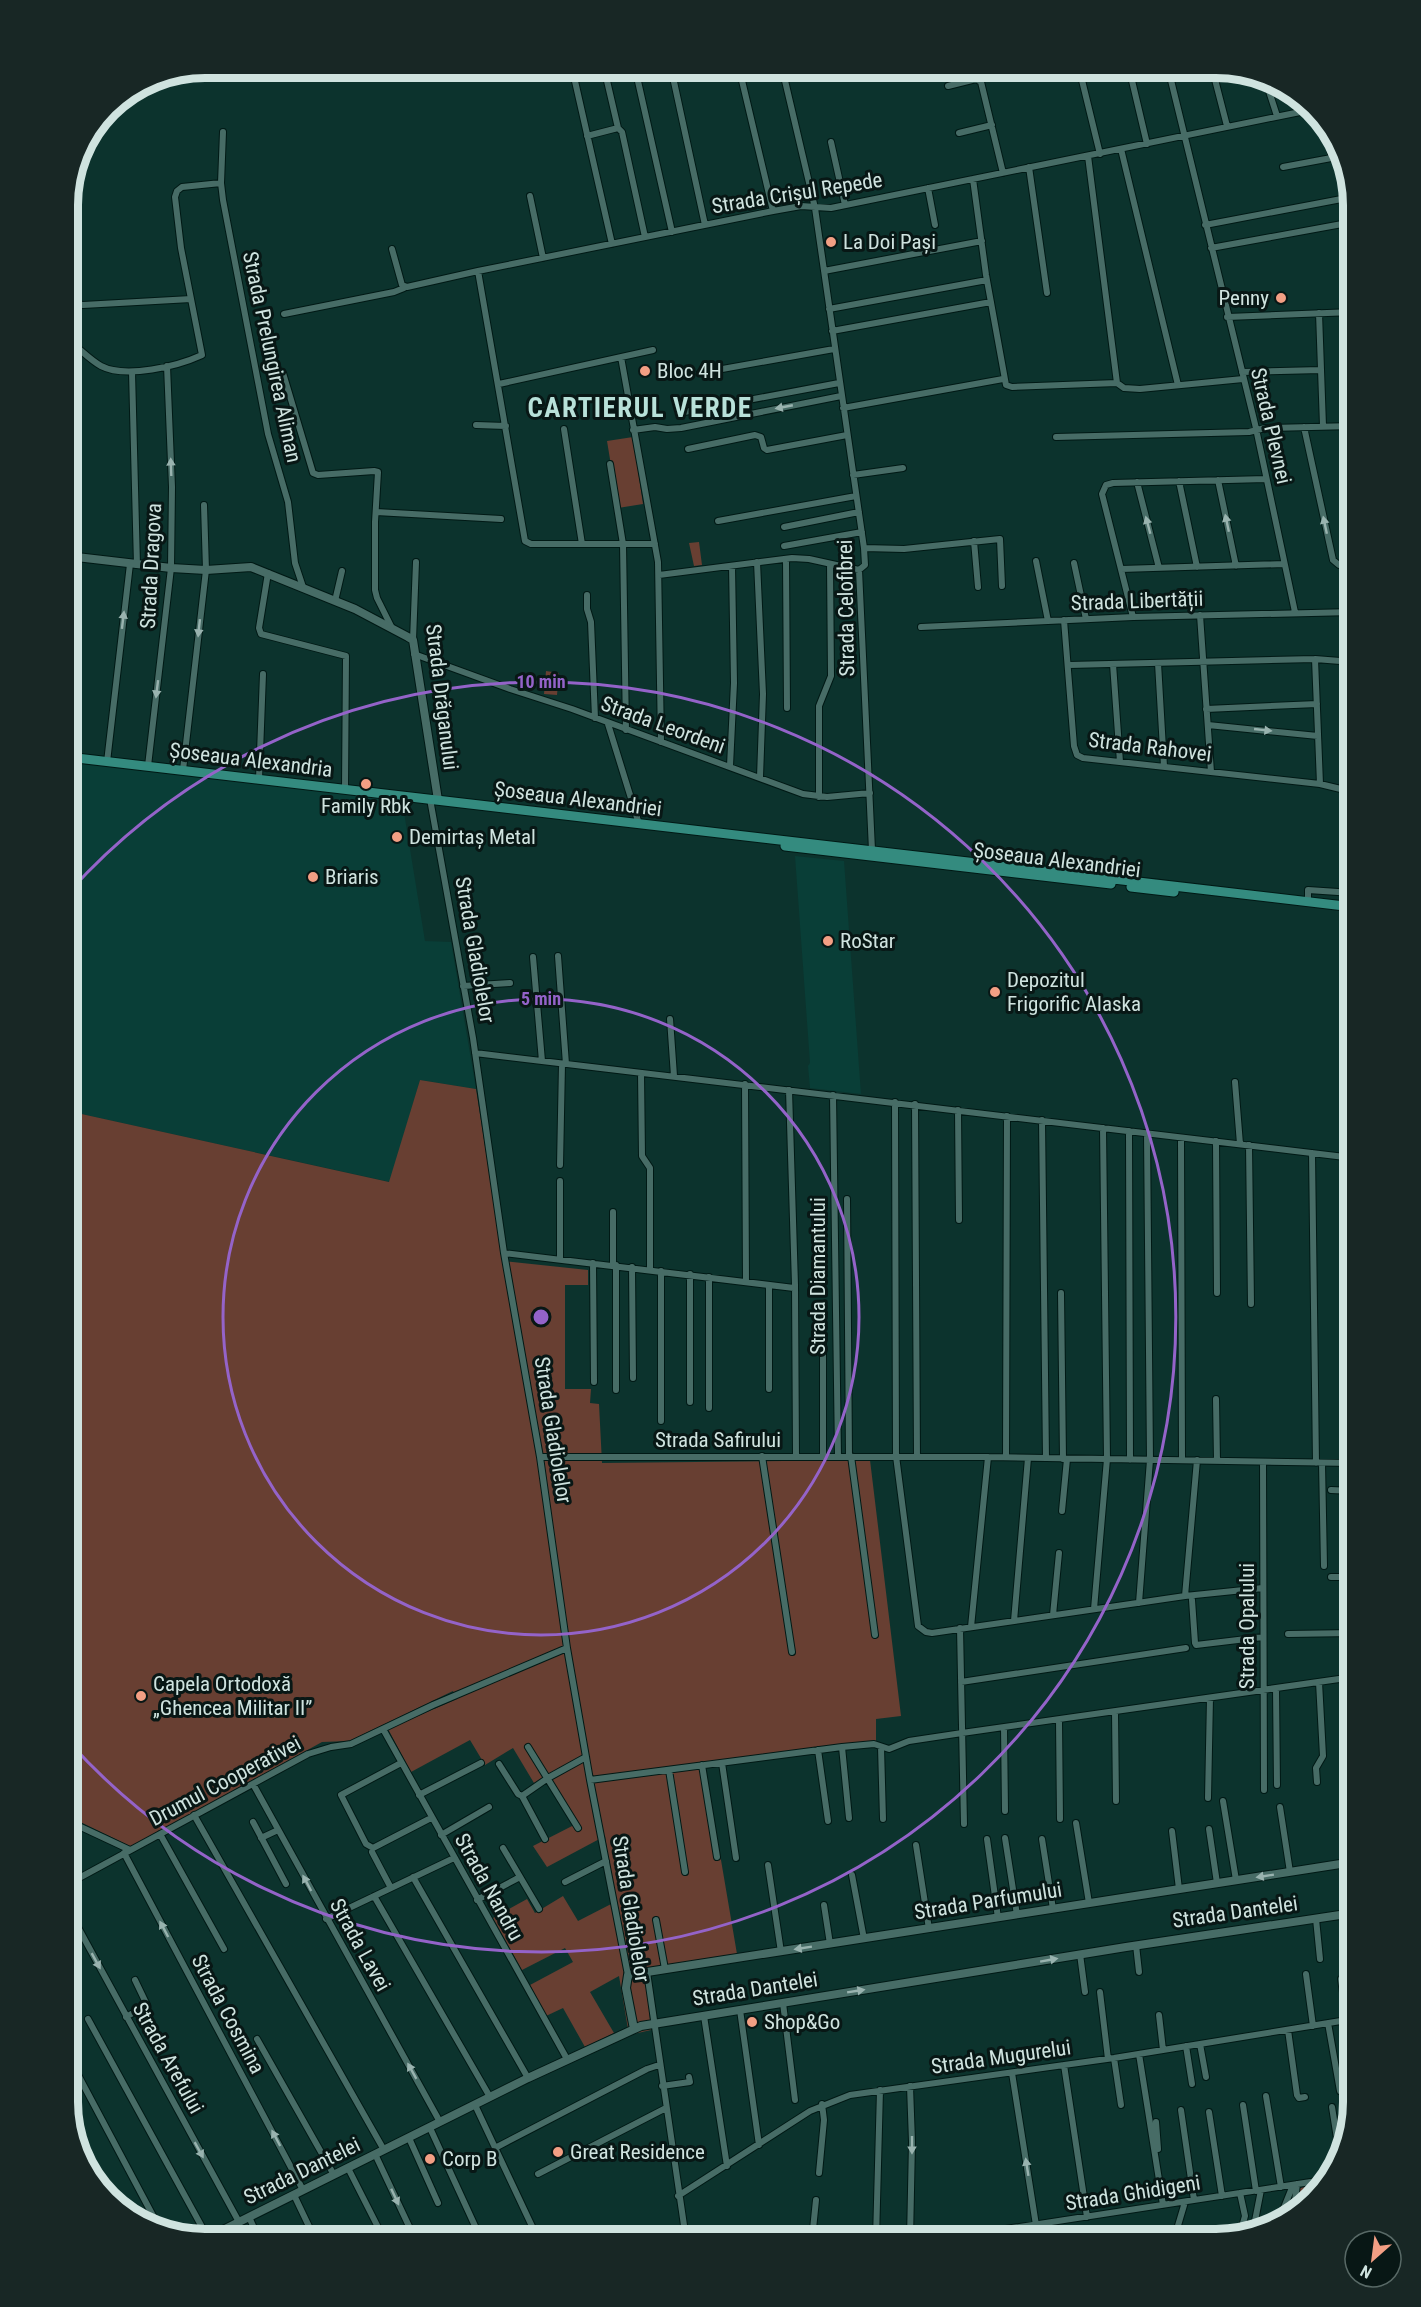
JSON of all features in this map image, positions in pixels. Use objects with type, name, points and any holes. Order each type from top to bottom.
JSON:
[{"type":"main road","name":"Șoseaua Alexandria","points":[[78,758],[434,800]]},
{"type":"main road","name":"Șoseaua Alexandriei","points":[[434,800],[757,839],[814,850],[1343,911]]},
{"type":"main road","name":"Șoseaua Alexandriei","points":[[757,839],[777,839],[1343,906]]},
{"type":"street","points":[[574,78],[612,244]]},
{"type":"street","points":[[606,78],[618,128],[622,132],[645,237]]},
{"type":"street","points":[[637,78],[672,232]]},
{"type":"street","points":[[673,78],[705,225]]},
{"type":"street","points":[[742,78],[773,211]]},
{"type":"street","name":"Strada Celofibrei","points":[[784,78],[815,208],[864,549],[865,566],[859,570],[872,850]]},
{"type":"street","points":[[1081,78],[1100,154]]},
{"type":"street","points":[[1131,78],[1147,144]]},
{"type":"street","name":"Strada Plevnei","points":[[1170,78],[1256,430],[1295,612]]},
{"type":"street","points":[[1215,78],[1227,126]]},
{"type":"street","points":[[948,86],[979,80],[1003,173]]},
{"type":"street","points":[[1268,90],[1277,116]]},
{"type":"street","name":"Strada Crișul Repede","points":[[284,314],[394,292],[478,271],[773,211],[801,206],[815,208],[845,205],[1302,111]]},
{"type":"street","points":[[959,133],[992,125]]},
{"type":"street","points":[[587,136],[618,128]]},
{"type":"street","name":"Strada Prelungirea Aliman","points":[[223,132],[220,183],[268,434],[288,502],[295,562],[303,587]]},
{"type":"street","points":[[831,142],[845,205]]},
{"type":"street","points":[[1121,149],[1178,385]]},
{"type":"street","points":[[1283,167],[1332,158],[1330,149]]},
{"type":"street","points":[[1088,156],[1117,383]]},
{"type":"street","points":[[1029,167],[1047,293]]},
{"type":"street","points":[[973,178],[987,280],[1003,379],[1006,385],[1012,387],[1117,383],[1124,387],[1140,389],[1242,376],[1321,370]]},
{"type":"street","points":[[78,348],[104,368],[132,372],[167,366],[200,356],[203,353],[181,248],[175,197],[177,191],[182,187],[220,183]]},
{"type":"street","points":[[928,188],[935,225]]},
{"type":"street","points":[[530,196],[543,258]]},
{"type":"street","points":[[1205,225],[1343,199]]},
{"type":"street","points":[[1211,248],[1343,224]]},
{"type":"street","points":[[824,271],[982,241]]},
{"type":"street","points":[[392,249],[404,288]]},
{"type":"street","points":[[478,271],[525,541],[531,544],[655,544]]},
{"type":"street","points":[[829,309],[987,280]]},
{"type":"street","points":[[78,304],[191,299]]},
{"type":"street","points":[[832,331],[991,302]]},
{"type":"street","points":[[1227,317],[1343,312]]},
{"type":"street","points":[[1319,313],[1323,426]]},
{"type":"street","points":[[700,373],[834,349]]},
{"type":"street","points":[[499,384],[653,350]]},
{"type":"street","points":[[621,357],[659,575],[661,742]]},
{"type":"street","name":"Strada Dragova","points":[[148,766],[171,568],[167,366]]},
{"type":"street","points":[[107,762],[133,565],[132,372]]},
{"type":"street","points":[[283,373],[313,473],[318,475],[378,472],[376,594],[392,628]]},
{"type":"street","points":[[843,408],[1003,379]]},
{"type":"street","points":[[679,413],[839,383]]},
{"type":"street","points":[[633,430],[655,427],[681,428],[841,396]]},
{"type":"street","points":[[476,425],[506,426]]},
{"type":"street","points":[[1056,437],[1249,432],[1343,426]]},
{"type":"street","points":[[1304,427],[1333,560],[1343,565]]},
{"type":"street","points":[[564,429],[582,544]]},
{"type":"street","points":[[688,449],[758,435],[762,438],[764,448],[767,450],[847,435]]},
{"type":"street","points":[[610,464],[623,544],[626,730]]},
{"type":"street","points":[[853,475],[903,468]]},
{"type":"street","points":[[1133,617],[1102,490],[1110,483],[1266,478]]},
{"type":"street","points":[[1218,480],[1236,566]]},
{"type":"street","points":[[1179,481],[1197,567]]},
{"type":"street","points":[[1137,482],[1160,568]]},
{"type":"street","points":[[718,521],[856,496]]},
{"type":"street","points":[[183,770],[206,570],[204,504]]},
{"type":"street","points":[[376,512],[501,519]]},
{"type":"street","points":[[784,527],[859,512]]},
{"type":"street","points":[[784,546],[862,532]]},
{"type":"street","points":[[864,549],[904,549],[1000,539],[1002,586]]},
{"type":"street","points":[[974,541],[978,587]]},
{"type":"street","points":[[78,557],[171,568],[206,570],[245,567],[268,573],[335,600],[413,640]]},
{"type":"street","points":[[659,575],[802,558],[859,570]]},
{"type":"street","points":[[786,559],[788,708]]},
{"type":"street","points":[[1036,561],[1048,621]]},
{"type":"street","name":"Strada Drăganului","points":[[416,562],[414,654],[434,800]]},
{"type":"street","points":[[757,562],[763,694],[760,777]]},
{"type":"street","points":[[1074,562],[1086,619]]},
{"type":"street","points":[[819,797],[819,706],[831,676],[830,564]]},
{"type":"street","points":[[1120,569],[1284,564]]},
{"type":"street","name":"Strada Leordeni","points":[[730,766],[734,683],[732,566]]},
{"type":"street","points":[[335,600],[342,571]]},
{"type":"street","points":[[268,573],[259,628],[261,634],[346,656],[345,789]]},
{"type":"street","points":[[587,595],[587,609],[591,622],[595,718]]},
{"type":"street","name":"Strada Libertății","points":[[921,627],[1133,617],[1343,612]]},
{"type":"street","points":[[1200,615],[1210,772]]},
{"type":"street","name":"Strada Rahovei","points":[[1064,620],[1074,746],[1077,755],[1083,758],[1320,784],[1343,790]]},
{"type":"street","name":"Strada Leordeni","points":[[414,654],[803,794],[819,797],[870,793]]},
{"type":"street","points":[[1315,659],[1320,784]]},
{"type":"street","points":[[1069,665],[1315,659],[1343,661]]},
{"type":"street","points":[[1158,663],[1164,766]]},
{"type":"street","points":[[1113,664],[1120,762]]},
{"type":"street","points":[[259,779],[263,674]]},
{"type":"street","points":[[1206,709],[1317,704]]},
{"type":"street","points":[[608,724],[639,824]]},
{"type":"street","points":[[1208,725],[1318,736]]},
{"type":"street","name":"Strada Gladiolelor","points":[[434,800],[475,1053],[504,1253],[540,1457],[567,1648],[628,1975],[626,1988],[634,2029]]},
{"type":"street","points":[[1308,901],[1308,890],[1343,892]]},
{"type":"street","points":[[558,956],[564,1064],[560,1165]]},
{"type":"street","points":[[533,957],[542,1061]]},
{"type":"street","points":[[463,986],[510,983]]},
{"type":"street","points":[[670,1019],[674,1076]]},
{"type":"street","points":[[475,1053],[1343,1157]]},
{"type":"street","points":[[641,1072],[642,1156],[650,1168],[650,1269]]},
{"type":"street","points":[[1235,1082],[1240,1144]]},
{"type":"street","points":[[745,1084],[746,1282]]},
{"type":"street","points":[[789,1090],[796,1456]]},
{"type":"street","name":"Strada Diamantului","points":[[833,1095],[838,1456]]},
{"type":"street","points":[[895,1102],[896,1456],[918,1626],[932,1633],[1185,1596],[1263,1588]]},
{"type":"street","points":[[915,1104],[917,1456]]},
{"type":"street","points":[[958,1110],[959,1220]]},
{"type":"street","points":[[1006,1116],[1006,1457]]},
{"type":"street","points":[[1042,1120],[1046,1458]]},
{"type":"street","points":[[1094,1609],[1107,1459],[1103,1128]]},
{"type":"street","points":[[1129,1131],[1130,1460]]},
{"type":"street","points":[[1139,1603],[1150,1460],[1147,1133]]},
{"type":"street","points":[[1181,1138],[1182,1460]]},
{"type":"street","points":[[1216,1141],[1217,1293]]},
{"type":"street","points":[[1249,1145],[1251,1305]]},
{"type":"street","points":[[1312,1153],[1319,1463],[1324,1566]]},
{"type":"street","points":[[560,1181],[560,1259]]},
{"type":"street","points":[[847,1199],[850,1456],[875,1635]]},
{"type":"street","points":[[613,1212],[616,1390]]},
{"type":"street","points":[[504,1253],[794,1288]]},
{"type":"street","points":[[593,1263],[594,1382]]},
{"type":"street","points":[[632,1267],[633,1378]]},
{"type":"street","points":[[661,1271],[662,1421]]},
{"type":"street","points":[[690,1274],[690,1402]]},
{"type":"street","points":[[709,1277],[709,1408]]},
{"type":"street","points":[[769,1286],[769,1389]]},
{"type":"street","points":[[1061,1293],[1065,1459],[1062,1511]]},
{"type":"street","points":[[822,1336],[823,1456]]},
{"type":"street","points":[[1216,1399],[1217,1461]]},
{"type":"street","points":[[762,1456],[792,1652]]},
{"type":"street","name":"Strada Safirului","points":[[540,1457],[917,1456],[1343,1462]]},
{"type":"street","points":[[971,1627],[988,1457]]},
{"type":"street","points":[[1014,1621],[1028,1458]]},
{"type":"street","points":[[1185,1596],[1197,1461]]},
{"type":"street","name":"Strada Opalului","points":[[1263,1462],[1264,1790]]},
{"type":"street","points":[[1332,1490],[1343,1491]]},
{"type":"street","points":[[1053,1615],[1059,1553]]},
{"type":"street","points":[[1331,1577],[1343,1577]]},
{"type":"street","points":[[1192,1600],[1197,1645],[1263,1637]]},
{"type":"street","points":[[960,1628],[964,1824]]},
{"type":"street","points":[[1288,1634],[1343,1633]]},
{"type":"street","points":[[961,1682],[1186,1647]]},
{"type":"street","name":"Drumul Cooperativei","points":[[79,1878],[308,1754],[351,1744],[567,1648]]},
{"type":"street","points":[[590,1780],[842,1747],[874,1744],[889,1749],[909,1741],[1343,1678]]},
{"type":"street","points":[[1317,1782],[1316,1768],[1321,1760],[1323,1749],[1319,1682]]},
{"type":"street","points":[[1276,1688],[1277,1785]]},
{"type":"street","points":[[1208,1798],[1210,1698]]},
{"type":"street","points":[[1115,1712],[1116,1801]]},
{"type":"street","points":[[1059,1720],[1060,1819]]},
{"type":"street","points":[[1004,1727],[1005,1811]]},
{"type":"street","name":"Strada Nandru","points":[[383,1729],[567,2060]]},
{"type":"street","points":[[528,1747],[578,1828]]},
{"type":"street","points":[[842,1747],[849,1818]]},
{"type":"street","points":[[881,1748],[883,1819]]},
{"type":"street","points":[[818,1750],[828,1821]]},
{"type":"street","points":[[522,1796],[548,1778],[586,1757]]},
{"type":"street","points":[[419,1795],[481,1762]]},
{"type":"street","points":[[401,1763],[341,1795],[366,1844],[373,1848],[431,1818]]},
{"type":"street","points":[[722,1763],[736,1858]]},
{"type":"street","points":[[499,1764],[518,1794],[522,1796],[545,1839]]},
{"type":"street","points":[[702,1765],[717,1857]]},
{"type":"street","points":[[669,1770],[685,1872]]},
{"type":"street","name":"Strada Lavei","points":[[253,1784],[440,2122]]},
{"type":"street","points":[[1223,1801],[1236,1880]]},
{"type":"street","points":[[441,1835],[489,1807]]},
{"type":"street","points":[[1280,1807],[1290,1872]]},
{"type":"street","points":[[194,1815],[384,2150]]},
{"type":"street","points":[[253,1822],[286,1884]]},
{"type":"street","points":[[1076,1823],[1089,1903]]},
{"type":"street","points":[[78,1826],[127,1852]]},
{"type":"street","points":[[1209,1829],[1217,1883]]},
{"type":"street","points":[[261,1838],[278,1830]]},
{"type":"street","points":[[1172,1831],[1179,1889]]},
{"type":"street","points":[[160,1834],[224,1949]]},
{"type":"street","points":[[1005,1838],[1017,1915]]},
{"type":"street","points":[[987,1839],[998,1918]]},
{"type":"street","points":[[1042,1839],[1053,1909]]},
{"type":"street","points":[[916,1845],[930,1929]]},
{"type":"street","points":[[503,1848],[539,1909]]},
{"type":"street","name":"Strada Cosmina","points":[[127,1852],[303,2190]]},
{"type":"street","points":[[372,1852],[391,1888]]},
{"type":"street","points":[[327,1919],[453,1858]]},
{"type":"street","points":[[565,1882],[606,1861]]},
{"type":"street","name":"Strada Parfumului","points":[[628,1975],[1343,1864]]},
{"type":"street","points":[[768,1865],[781,1952]]},
{"type":"street","points":[[852,1875],[864,1939]]},
{"type":"street","points":[[413,1877],[528,2078]]},
{"type":"street","points":[[477,1900],[520,1877]]},
{"type":"street","points":[[374,1896],[490,2097]]},
{"type":"street","points":[[824,1905],[830,1944]]},
{"type":"street","name":"Strada Dantelei","points":[[225,2229],[528,2078],[634,2029],[1080,1954],[1343,1914]]},
{"type":"street","points":[[1316,1918],[1320,1959]]},
{"type":"street","points":[[656,1920],[665,1969]]},
{"type":"street","name":"Strada Arefului","points":[[78,1928],[239,2222]]},
{"type":"street","points":[[1136,1945],[1139,1972]]},
{"type":"street","points":[[1080,1954],[1085,1992]]},
{"type":"street","name":"Strada Gladiolelor","points":[[647,1972],[684,2228]]},
{"type":"street","points":[[1306,1974],[1313,2026]]},
{"type":"street","points":[[1341,1979],[1343,1988]]},
{"type":"street","points":[[126,2017],[147,2005],[135,1980]]},
{"type":"street","points":[[1100,1992],[1121,2104]]},
{"type":"street","points":[[783,2003],[795,2100]]},
{"type":"street","points":[[740,2010],[759,2145]]},
{"type":"street","points":[[1159,2015],[1163,2050]]},
{"type":"street","points":[[704,2016],[727,2166]]},
{"type":"street","points":[[88,2019],[201,2229]]},
{"type":"street","name":"Strada Mugurelui","points":[[678,2196],[822,2104],[850,2095],[1139,2054],[1343,2021]]},
{"type":"street","points":[[1328,2023],[1340,2091]]},
{"type":"street","points":[[1288,2030],[1297,2095],[1299,2098],[1305,2097]]},
{"type":"street","points":[[257,2039],[334,2175]]},
{"type":"street","points":[[1200,2044],[1206,2077]]},
{"type":"street","points":[[1186,2046],[1192,2084]]},
{"type":"street","points":[[1139,2054],[1165,2205]]},
{"type":"street","points":[[1064,2065],[1087,2217]]},
{"type":"street","points":[[495,2148],[647,2069],[660,2066]]},
{"type":"street","points":[[1012,2073],[1033,2225],[1031,2229]]},
{"type":"street","points":[[78,2075],[154,2218]]},
{"type":"street","points":[[662,2086],[690,2082],[689,2076]]},
{"type":"street","points":[[910,2086],[912,2142],[910,2229]]},
{"type":"street","points":[[876,2229],[880,2090]]},
{"type":"street","points":[[1266,2096],[1281,2187]]},
{"type":"street","points":[[819,2173],[824,2120],[822,2104]]},
{"type":"street","points":[[475,2105],[533,2229]]},
{"type":"street","points":[[1243,2105],[1258,2190],[1254,2223]]},
{"type":"street","points":[[1332,2107],[1337,2139]]},
{"type":"street","points":[[538,2174],[666,2108]]},
{"type":"street","points":[[1181,2110],[1194,2200]]},
{"type":"street","points":[[1209,2112],[1222,2196]]},
{"type":"street","points":[[1155,2122],[1165,2205]]},
{"type":"street","points":[[430,2128],[476,2229]]},
{"type":"street","points":[[409,2138],[438,2202]]},
{"type":"street","points":[[375,2154],[410,2229]]},
{"type":"street","points":[[348,2168],[379,2229]]},
{"type":"street","name":"Strada Ghidigeni","points":[[1010,2229],[1315,2181]]},
{"type":"street","points":[[1294,2202],[1295,2185]]},
{"type":"street","points":[[1284,2210],[1295,2185]]},
{"type":"street","points":[[1240,2193],[1245,2216],[1242,2226]]},
{"type":"street","points":[[294,2194],[310,2229]]},
{"type":"street","points":[[813,2229],[816,2200]]},
{"type":"street","points":[[1177,2229],[1185,2202]]},
{"type":"street","points":[[249,2217],[254,2229]]},
{"type":"street","points":[[680,2229],[684,2228]]},
{"type":"shaded area","points":[[633,437],[643,504],[618,508],[607,441]]},
{"type":"shaded area","points":[[699,542],[702,565],[694,566],[689,543]]},
{"type":"shaded area","points":[[546,671],[559,673],[557,695],[544,694]]},
{"type":"shaded area","points":[[78,763],[402,800],[425,941],[451,942],[476,1089],[420,1080],[390,1182],[78,1113]]},
{"type":"shaded area","points":[[795,856],[844,861],[861,1094],[810,1088]]},
{"type":"shaded area","points":[[420,1080],[476,1089],[503,1261],[588,1270],[588,1285],[565,1285],[565,1389],[591,1389],[590,1403],[599,1404],[602,1463],[870,1460],[901,1716],[876,1719],[876,1741],[705,1766],[737,1954],[645,1970],[651,2030],[629,2035],[619,1976],[590,1992],[614,2033],[585,2047],[563,2008],[546,2016],[530,1985],[573,1962],[565,1948],[522,1970],[493,1918],[527,1899],[535,1913],[563,1896],[578,1921],[615,1902],[605,1836],[547,1867],[533,1846],[576,1824],[548,1775],[534,1783],[513,1748],[485,1765],[470,1740],[411,1772],[388,1729],[457,1699],[453,1691],[349,1741],[322,1742],[132,1847],[78,1821],[78,1113],[389,1182]]},
{"type":"shaded area","points":[[1312,2186],[1298,2200],[1300,2188]]},
{"type":"place","name":"La Doi Pași","points":[[831,242]]},
{"type":"place","name":"Penny","points":[[1281,298]]},
{"type":"place","name":"Bloc 4H","points":[[645,371]]},
{"type":"place","name":"Family Rbk","points":[[366,784]]},
{"type":"place","name":"Demirtaș Metal","points":[[397,837]]},
{"type":"place","name":"Briaris","points":[[313,877]]},
{"type":"place","name":"RoStar","points":[[828,941]]},
{"type":"place","name":"Depozitul Frigorific Alaska","points":[[995,992]]},
{"type":"place","name":"Capela Ortodoxă „Ghencea Militar II”","points":[[141,1696]]},
{"type":"place","name":"Shop&Go","points":[[752,2022]]},
{"type":"place","name":"Great Residence","points":[[558,2152]]},
{"type":"place","name":"Corp B","points":[[430,2159]]},
{"type":"district","name":"CARTIERUL VERDE","points":[[640,408]]}]
